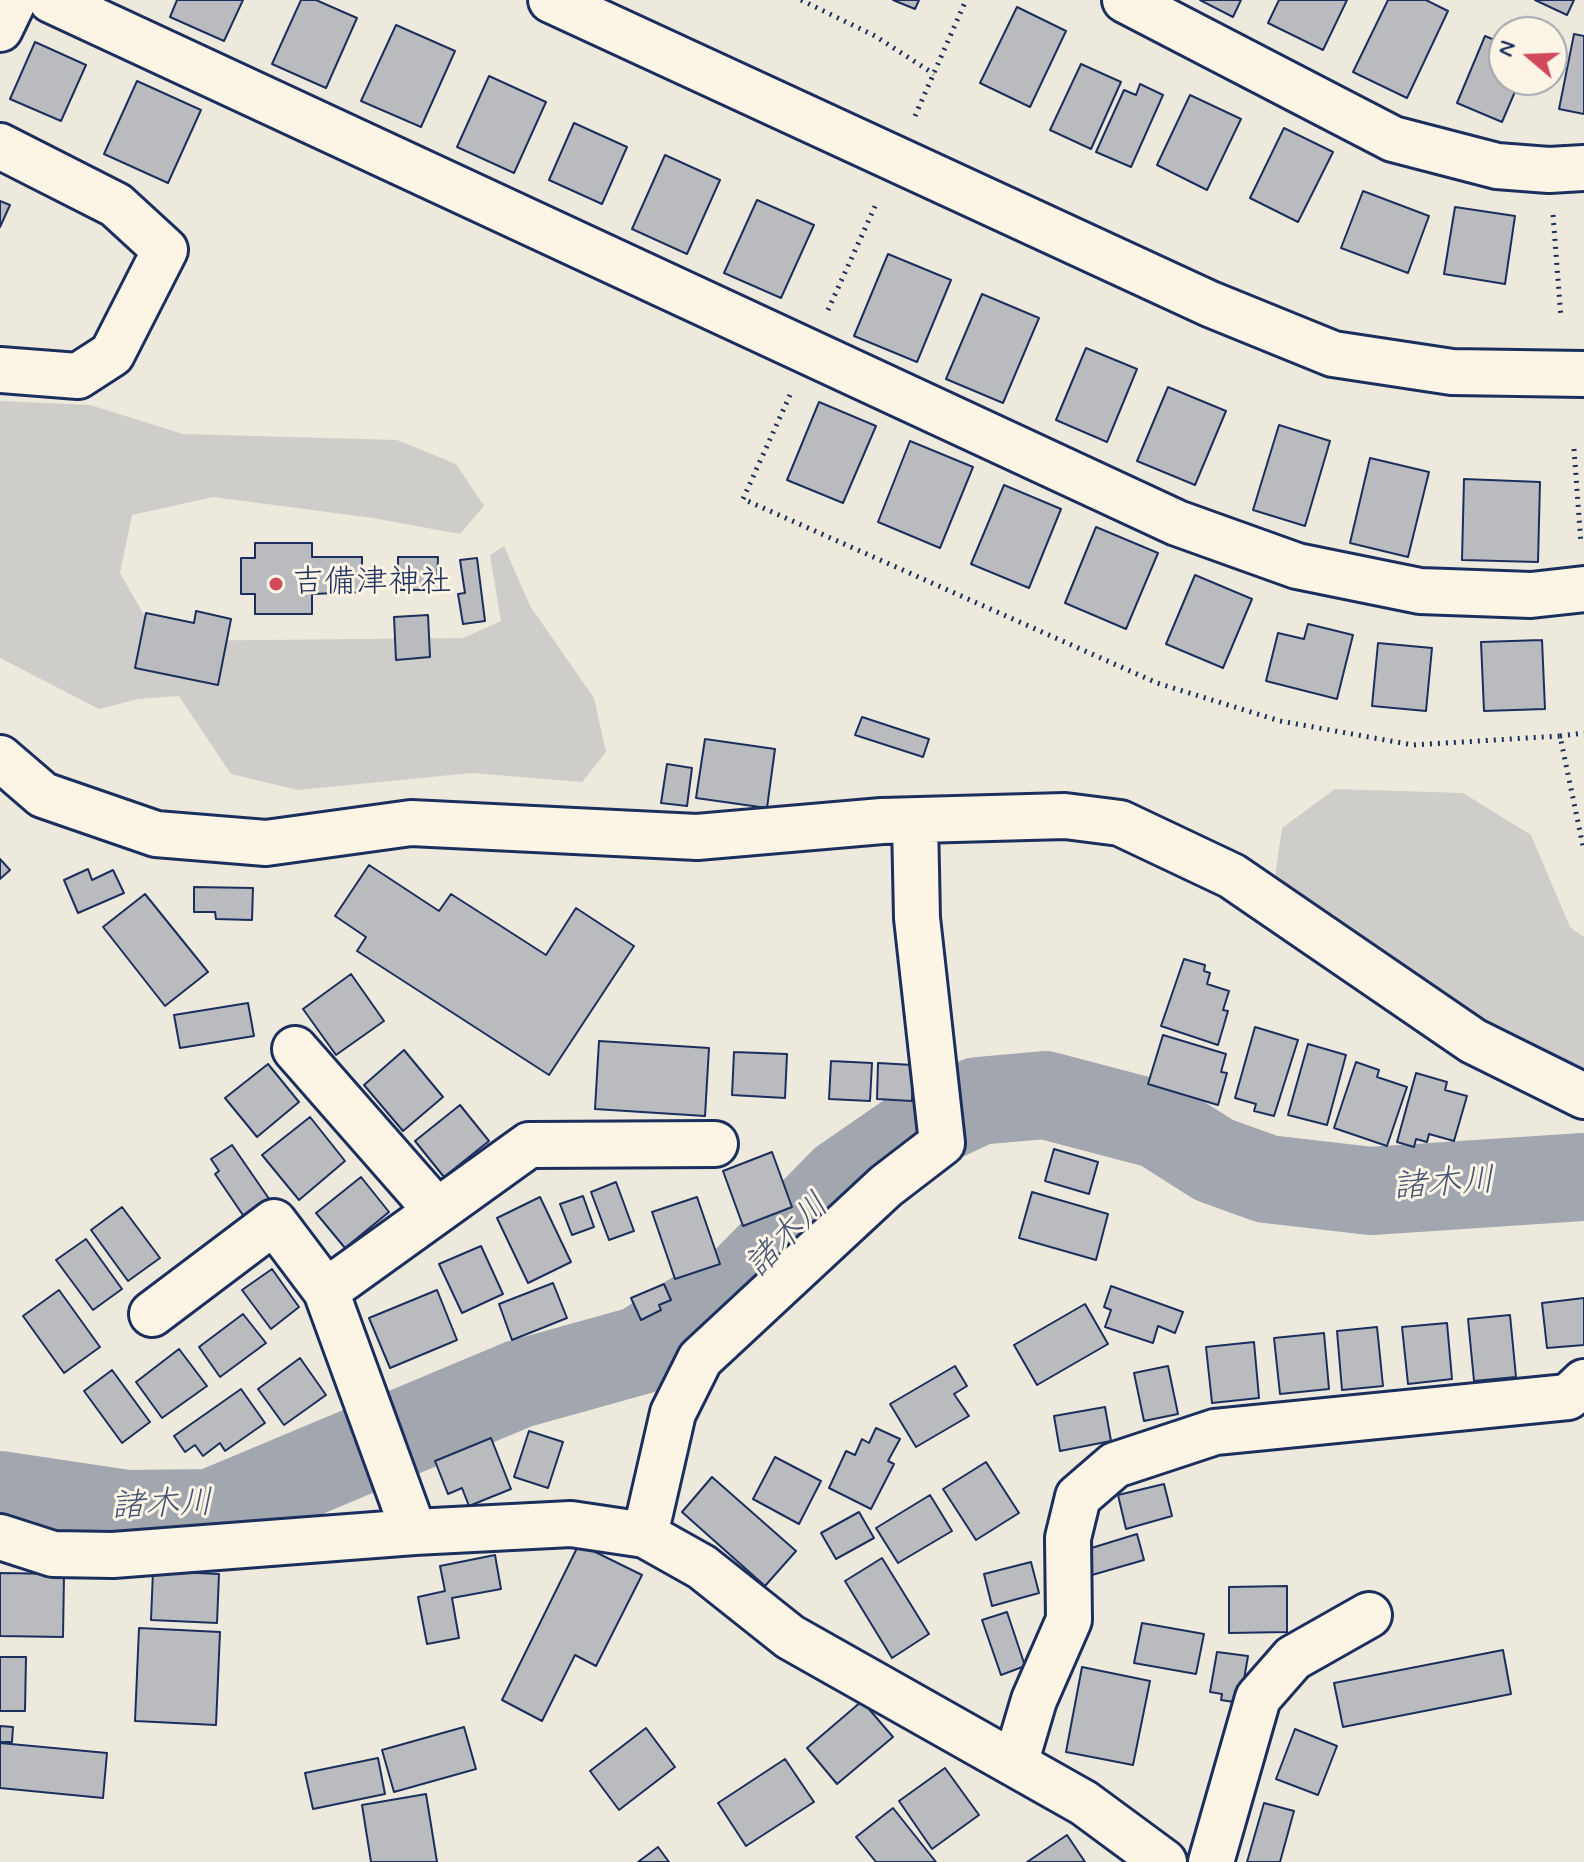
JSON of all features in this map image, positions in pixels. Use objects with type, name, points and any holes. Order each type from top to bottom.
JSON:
[{"type":"street","points":[[0,29],[14,0]]},
{"type":"street","points":[[51,0],[1177,523],[1297,566],[1420,591],[1531,595],[1584,590]]},
{"type":"street","points":[[551,0],[1196,297],[1333,354],[1452,372],[1584,374]]},
{"type":"street","points":[[1125,0],[1393,139],[1497,166],[1566,169]]},
{"type":"street","points":[[0,146],[116,205],[165,250],[112,354],[78,376],[0,370]]},
{"type":"street","points":[[0,758],[43,795],[156,834],[266,843],[411,823],[697,837],[915,821],[1065,816],[1120,823],[1232,876],[1473,1041],[1584,1096]]},
{"type":"street","points":[[645,1535],[673,1413],[700,1359],[886,1186],[942,1143],[917,918],[915,821]]},
{"type":"street","points":[[295,1049],[437,1211]]},
{"type":"street","points":[[326,1291],[529,1145],[715,1144]]},
{"type":"street","points":[[152,1314],[274,1222],[326,1291],[414,1532]]},
{"type":"street","points":[[1015,1764],[1034,1700],[1069,1620],[1068,1538],[1078,1497],[1115,1465],[1215,1432],[1568,1397],[1584,1382]]},
{"type":"street","points":[[0,1537],[53,1554],[113,1555],[414,1532],[571,1524],[645,1535],[702,1567],[790,1637],[1084,1803],[1164,1862]]},
{"type":"street","points":[[1211,1862],[1258,1698],[1293,1658],[1369,1615]]},
{"type":"path","points":[[801,0],[875,36],[934,74]]},
{"type":"path","points":[[913,120],[966,0]]},
{"type":"path","points":[[1561,318],[1566,169]]},
{"type":"path","points":[[881,191],[743,499],[1157,683],[1280,721],[1413,745],[1584,733]]},
{"type":"path","points":[[1574,449],[1584,590]]},
{"type":"path","points":[[1560,736],[1584,851]]},
{"type":"shaded area","points":[[0,401],[90,405],[183,434],[397,440],[456,464],[484,506],[460,534],[373,518],[213,497],[132,515],[120,573],[159,641],[463,638],[501,621],[490,555],[504,546],[530,606],[594,698],[606,752],[582,782],[472,773],[298,790],[231,774],[179,696],[138,699],[99,709],[0,658]]},
{"type":"shaded area","points":[[1335,789],[1463,793],[1531,835],[1570,927],[1584,937],[1584,1071],[1450,1011],[1274,884],[1282,828]]},
{"type":"building","points":[[177,0],[243,0],[224,41],[170,17]]},
{"type":"building","points":[[301,0],[316,0],[357,18],[326,88],[272,64]]},
{"type":"building","points":[[893,0],[919,0],[915,9]]},
{"type":"building","points":[[1200,0],[1241,0],[1233,17]]},
{"type":"building","points":[[1279,0],[1347,0],[1323,50],[1268,23]]},
{"type":"building","points":[[1388,0],[1426,0],[1448,11],[1407,98],[1353,72]]},
{"type":"building","points":[[1535,0],[1574,0],[1567,15]]},
{"type":"building","points":[[1017,7],[1066,31],[1030,107],[980,83]]},
{"type":"building","points":[[396,25],[455,51],[421,127],[361,101]]},
{"type":"building","points":[[1574,34],[1584,36],[1584,114],[1559,109],[1562,96],[1568,96],[1568,64]]},
{"type":"building","points":[[1485,36],[1488,37],[1488,96],[1513,96],[1502,122],[1457,103]]},
{"type":"building","points":[[35,42],[86,65],[61,121],[10,99]]},
{"type":"building","points":[[1081,64],[1121,82],[1091,149],[1050,130]]},
{"type":"building","points":[[489,76],[546,102],[514,173],[457,147]]},
{"type":"building","points":[[137,81],[201,110],[168,183],[104,154]]},
{"type":"building","points":[[1140,84],[1163,95],[1131,167],[1096,152],[1124,90],[1136,95]]},
{"type":"building","points":[[1190,95],[1241,119],[1207,190],[1157,165]]},
{"type":"building","points":[[574,123],[627,147],[602,204],[549,180]]},
{"type":"building","points":[[1284,128],[1333,152],[1298,222],[1250,198]]},
{"type":"building","points":[[665,155],[720,180],[687,254],[632,229]]},
{"type":"building","points":[[1363,191],[1429,216],[1408,273],[1341,248]]},
{"type":"building","points":[[757,200],[814,225],[781,298],[724,273]]},
{"type":"building","points":[[0,201],[10,205],[0,227]]},
{"type":"building","points":[[1455,207],[1515,216],[1505,284],[1444,274]]},
{"type":"building","points":[[888,254],[951,280],[917,362],[854,336]]},
{"type":"building","points":[[982,294],[1039,318],[1003,403],[946,379]]},
{"type":"building","points":[[1086,348],[1137,369],[1107,442],[1056,420]]},
{"type":"building","points":[[1168,387],[1226,411],[1195,485],[1137,461]]},
{"type":"building","points":[[819,402],[876,426],[843,503],[787,480]]},
{"type":"building","points":[[1279,425],[1330,441],[1305,526],[1253,510]]},
{"type":"building","points":[[910,441],[973,467],[940,548],[878,522]]},
{"type":"building","points":[[1370,458],[1429,472],[1408,557],[1350,543]]},
{"type":"building","points":[[1464,479],[1540,482],[1538,562],[1462,560]]},
{"type":"building","points":[[1004,485],[1061,509],[1029,588],[971,564]]},
{"type":"building","points":[[1096,527],[1158,553],[1126,629],[1065,603]]},
{"type":"building","points":[[255,543],[312,543],[312,557],[362,557],[362,592],[312,594],[312,614],[255,614],[255,594],[241,594],[241,558],[255,558]]},
{"type":"building","points":[[398,557],[438,557],[437,590],[398,590]]},
{"type":"building","points":[[477,558],[485,621],[463,624],[458,594],[465,593],[460,560]]},
{"type":"building","points":[[1195,575],[1252,599],[1223,668],[1166,644]]},
{"type":"building","points":[[196,611],[231,619],[218,685],[135,668],[146,613],[194,623]]},
{"type":"building","points":[[428,615],[430,657],[396,660],[394,617]]},
{"type":"building","points":[[1308,624],[1353,635],[1337,699],[1266,681],[1278,633],[1304,639]]},
{"type":"building","points":[[1542,640],[1545,709],[1484,711],[1481,642]]},
{"type":"building","points":[[1378,643],[1432,648],[1426,711],[1372,706]]},
{"type":"building","points":[[862,717],[929,739],[923,757],[855,735]]},
{"type":"building","points":[[705,739],[775,749],[767,808],[696,798]]},
{"type":"building","points":[[667,764],[692,768],[687,806],[661,803]]},
{"type":"building","points":[[0,859],[10,870],[0,879]]},
{"type":"building","points":[[369,865],[439,911],[451,894],[546,955],[576,908],[634,946],[549,1075],[357,951],[366,937],[335,916]]},
{"type":"building","points":[[88,869],[92,880],[113,870],[124,893],[78,913],[64,880]]},
{"type":"building","points":[[194,887],[253,888],[252,920],[216,919],[215,912],[194,912]]},
{"type":"building","points":[[145,894],[208,972],[165,1006],[103,927]]},
{"type":"building","points":[[1184,959],[1205,965],[1204,971],[1210,973],[1207,984],[1229,991],[1223,1010],[1228,1011],[1218,1045],[1161,1026]]},
{"type":"building","points":[[351,974],[384,1021],[336,1055],[303,1009]]},
{"type":"building","points":[[248,1003],[254,1036],[180,1048],[174,1015]]},
{"type":"building","points":[[1255,1027],[1298,1040],[1274,1116],[1254,1111],[1256,1104],[1235,1098]]},
{"type":"building","points":[[1163,1035],[1226,1054],[1221,1072],[1227,1073],[1218,1105],[1148,1084]]},
{"type":"building","points":[[599,1041],[709,1048],[705,1116],[595,1109]]},
{"type":"building","points":[[1308,1044],[1346,1055],[1327,1125],[1288,1115]]},
{"type":"building","points":[[404,1050],[443,1097],[403,1131],[364,1085]]},
{"type":"building","points":[[734,1052],[787,1054],[785,1098],[732,1095]]},
{"type":"building","points":[[831,1061],[872,1063],[870,1101],[829,1099]]},
{"type":"building","points":[[1356,1062],[1379,1070],[1377,1077],[1407,1087],[1387,1146],[1334,1128]]},
{"type":"building","points":[[878,1063],[913,1065],[912,1101],[877,1099]]},
{"type":"building","points":[[268,1064],[299,1102],[257,1137],[225,1098]]},
{"type":"building","points":[[1416,1073],[1447,1082],[1445,1090],[1467,1096],[1454,1141],[1429,1134],[1427,1142],[1416,1139],[1414,1147],[1397,1142]]},
{"type":"building","points":[[460,1105],[489,1141],[444,1177],[415,1141]]},
{"type":"building","points":[[310,1117],[345,1161],[299,1200],[262,1155]]},
{"type":"building","points":[[232,1145],[274,1206],[249,1224],[215,1174],[219,1171],[211,1159]]},
{"type":"building","points":[[1054,1149],[1098,1162],[1089,1194],[1045,1181]]},
{"type":"building","points":[[772,1152],[792,1207],[743,1226],[723,1171]]},
{"type":"building","points":[[361,1177],[389,1212],[345,1248],[316,1213]]},
{"type":"building","points":[[616,1182],[634,1231],[609,1240],[591,1192]]},
{"type":"building","points":[[1032,1192],[1108,1214],[1096,1260],[1019,1238]]},
{"type":"building","points":[[583,1196],[594,1227],[572,1235],[560,1204]]},
{"type":"building","points":[[540,1197],[571,1262],[528,1283],[497,1218]]},
{"type":"building","points":[[697,1197],[720,1264],[675,1279],[652,1212]]},
{"type":"building","points":[[122,1207],[160,1258],[128,1281],[91,1230]]},
{"type":"building","points":[[86,1239],[122,1289],[93,1310],[56,1260]]},
{"type":"building","points":[[481,1246],[503,1294],[462,1313],[439,1264]]},
{"type":"building","points":[[272,1269],[299,1307],[271,1329],[242,1290]]},
{"type":"building","points":[[553,1283],[567,1318],[512,1340],[499,1304]]},
{"type":"building","points":[[664,1284],[671,1300],[659,1305],[661,1310],[641,1320],[631,1298]]},
{"type":"building","points":[[1111,1286],[1183,1312],[1175,1333],[1158,1326],[1153,1343],[1105,1327],[1111,1310],[1104,1307]]},
{"type":"building","points":[[59,1290],[100,1347],[64,1373],[23,1316]]},
{"type":"building","points":[[437,1290],[457,1340],[390,1368],[369,1318]]},
{"type":"building","points":[[1584,1298],[1584,1345],[1547,1348],[1542,1303]]},
{"type":"building","points":[[1085,1304],[1108,1344],[1037,1385],[1014,1345]]},
{"type":"building","points":[[243,1314],[266,1343],[220,1377],[199,1347]]},
{"type":"building","points":[[1510,1315],[1516,1377],[1474,1381],[1468,1319]]},
{"type":"building","points":[[1447,1323],[1452,1379],[1408,1384],[1402,1327]]},
{"type":"building","points":[[1377,1327],[1383,1386],[1342,1390],[1337,1331]]},
{"type":"building","points":[[1324,1333],[1329,1389],[1280,1394],[1274,1338]]},
{"type":"building","points":[[1254,1342],[1259,1398],[1212,1403],[1206,1347]]},
{"type":"building","points":[[179,1349],[207,1386],[162,1418],[136,1382]]},
{"type":"building","points":[[300,1358],[326,1395],[284,1425],[258,1389]]},
{"type":"building","points":[[955,1366],[967,1386],[954,1394],[969,1416],[916,1447],[890,1404]]},
{"type":"building","points":[[1168,1366],[1178,1414],[1144,1421],[1134,1373]]},
{"type":"building","points":[[112,1370],[150,1422],[122,1443],[84,1391]]},
{"type":"building","points":[[241,1389],[265,1423],[225,1451],[220,1443],[203,1456],[195,1445],[185,1452],[174,1436]]},
{"type":"building","points":[[1105,1407],[1111,1441],[1060,1451],[1054,1416]]},
{"type":"building","points":[[876,1428],[900,1439],[888,1461],[894,1464],[871,1509],[829,1488],[846,1451],[855,1455],[862,1439],[869,1443]]},
{"type":"building","points":[[529,1431],[563,1442],[548,1488],[514,1477]]},
{"type":"building","points":[[491,1438],[511,1489],[469,1506],[462,1488],[448,1494],[435,1461]]},
{"type":"building","points":[[775,1457],[821,1481],[799,1524],[753,1499]]},
{"type":"building","points":[[986,1462],[1019,1513],[976,1540],[943,1489]]},
{"type":"building","points":[[712,1477],[796,1551],[765,1586],[682,1512]]},
{"type":"building","points":[[1164,1484],[1172,1516],[1126,1529],[1118,1495]]},
{"type":"building","points":[[930,1495],[952,1531],[898,1563],[876,1528]]},
{"type":"building","points":[[859,1512],[874,1538],[836,1559],[821,1533]]},
{"type":"building","points":[[1137,1534],[1144,1560],[1092,1575],[1085,1550]]},
{"type":"building","points":[[579,1544],[642,1575],[596,1666],[575,1655],[542,1721],[502,1700]]},
{"type":"building","points":[[495,1555],[501,1589],[452,1598],[459,1638],[427,1644],[418,1597],[445,1591],[440,1566]]},
{"type":"building","points":[[882,1558],[929,1634],[892,1658],[845,1581]]},
{"type":"building","points":[[1031,1562],[1039,1593],[992,1606],[984,1574]]},
{"type":"building","points":[[153,1571],[219,1574],[217,1623],[151,1620]]},
{"type":"building","points":[[0,1573],[64,1574],[63,1637],[0,1636]]},
{"type":"building","points":[[1287,1586],[1287,1632],[1229,1633],[1229,1587]]},
{"type":"building","points":[[1007,1612],[1025,1666],[1001,1675],[982,1620]]},
{"type":"building","points":[[1142,1623],[1204,1634],[1196,1674],[1134,1663]]},
{"type":"building","points":[[139,1628],[220,1632],[216,1725],[135,1721]]},
{"type":"building","points":[[1503,1650],[1511,1694],[1343,1727],[1334,1683]]},
{"type":"building","points":[[1217,1652],[1248,1656],[1240,1703],[1221,1700],[1222,1694],[1210,1692]]},
{"type":"building","points":[[0,1657],[26,1657],[25,1711],[0,1711]]},
{"type":"building","points":[[1082,1667],[1150,1681],[1133,1765],[1066,1752]]},
{"type":"building","points":[[862,1701],[893,1737],[837,1784],[807,1748]]},
{"type":"building","points":[[0,1726],[13,1727],[12,1742],[0,1742]]},
{"type":"building","points":[[464,1727],[476,1769],[394,1792],[382,1750]]},
{"type":"building","points":[[646,1728],[675,1767],[619,1810],[590,1771]]},
{"type":"building","points":[[1295,1729],[1337,1746],[1318,1795],[1276,1779]]},
{"type":"building","points":[[0,1743],[107,1753],[103,1798],[0,1788]]},
{"type":"building","points":[[378,1758],[385,1794],[313,1809],[305,1773]]},
{"type":"building","points":[[785,1759],[814,1802],[746,1846],[718,1803]]},
{"type":"building","points":[[945,1768],[979,1815],[932,1849],[899,1801]]},
{"type":"building","points":[[426,1794],[437,1862],[371,1862],[362,1805]]},
{"type":"building","points":[[1264,1803],[1294,1811],[1280,1862],[1247,1862]]},
{"type":"building","points":[[893,1808],[936,1862],[876,1862],[856,1837]]},
{"type":"building","points":[[1067,1835],[1085,1862],[1027,1862]]},
{"type":"building","points":[[658,1847],[669,1862],[638,1862]]},
{"type":"waterway","name":"諸木川","points":[[0,1495],[127,1514],[211,1513],[519,1384],[641,1350],[743,1284],[843,1182],[921,1128],[978,1101],[1045,1095],[1159,1125],[1214,1160],[1267,1179],[1371,1191],[1584,1177]]},
{"type":"place","name":"吉備津神社","points":[[276,584]]}]
